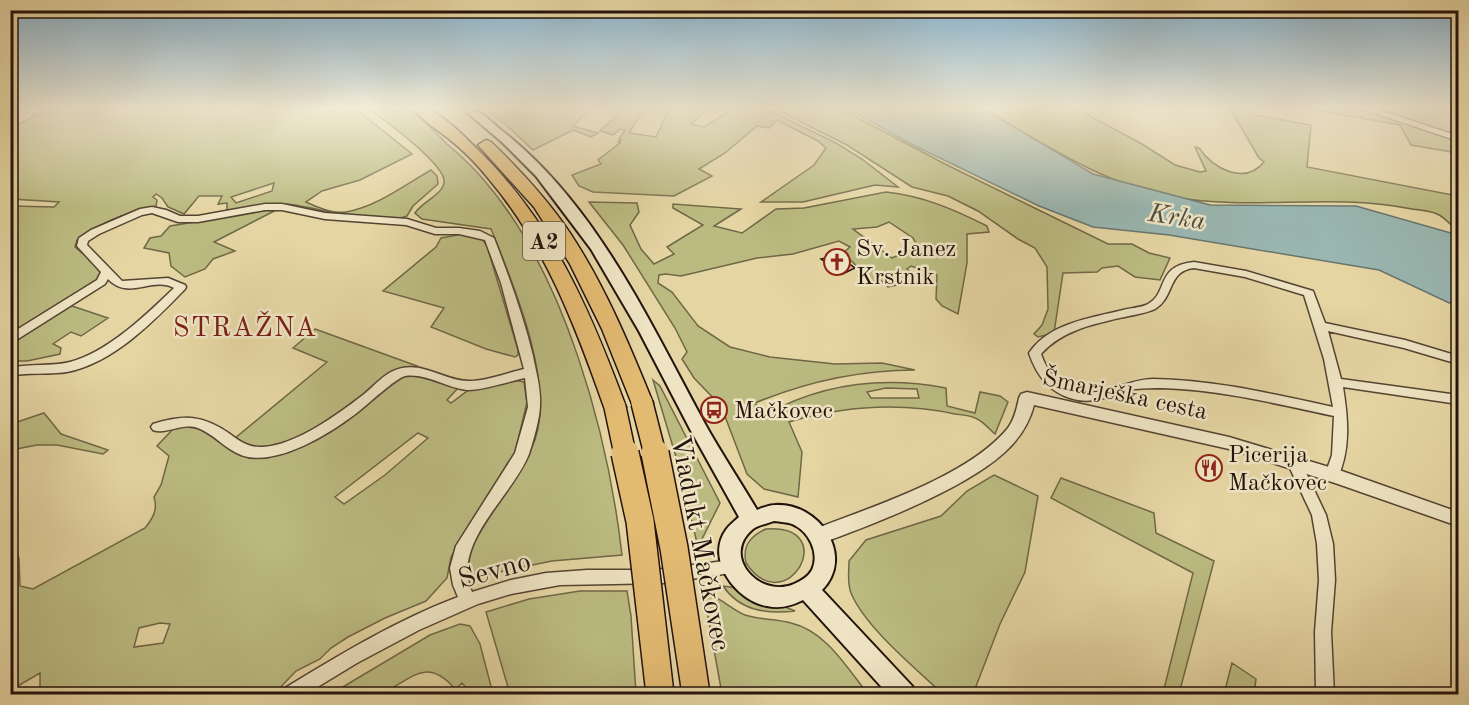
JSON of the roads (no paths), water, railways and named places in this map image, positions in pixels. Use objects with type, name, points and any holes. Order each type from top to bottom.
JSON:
[{"type":"highway","name":"A2","points":[[462,142],[518,201],[558,264],[588,330],[615,407],[640,521],[660,694]]},
{"type":"highway","name":"Viadukt Mačkovec","points":[[483,142],[510,168],[558,227],[585,271],[609,319],[642,403],[672,532],[696,694]]},
{"type":"main road","points":[[510,142],[560,194],[597,244],[625,291],[699,430],[751,519]]},
{"type":"main road","points":[[774,513],[788,514],[811,526],[819,536],[825,547],[824,570],[817,581],[793,596],[761,595],[736,577],[729,554],[730,544],[740,526],[751,519],[774,513]]},
{"type":"main road","points":[[807,589],[904,694]]},
{"type":"street","points":[[10,372],[39,367],[48,371],[73,366],[104,351],[162,306],[181,287],[176,283],[164,282],[126,286],[119,284],[82,246],[83,240],[118,220],[152,210],[178,219],[188,219],[265,207],[282,207],[325,216],[407,222],[435,231],[480,234],[489,238],[498,259],[531,372],[534,407],[522,454],[464,546],[458,568],[461,585],[468,601]]},
{"type":"street","points":[[1332,475],[1338,462],[1341,439],[1340,414],[1334,371],[1309,293],[1257,277],[1186,265],[1170,274],[1162,294],[1152,306],[1078,327],[1042,344],[1035,353],[1038,366],[1047,379],[1063,391],[1082,397],[1093,398],[1139,384],[1177,384],[1229,388],[1340,414]]},
{"type":"street","points":[[10,340],[101,282],[106,272]]},
{"type":"street","points":[[1320,326],[1405,344],[1458,360]]},
{"type":"street","points":[[158,427],[174,421],[195,421],[210,426],[246,451],[266,451],[290,446],[306,439],[335,421],[395,375],[405,371],[426,372],[460,385],[470,386],[531,372]]},
{"type":"street","points":[[1343,383],[1458,400]]},
{"type":"street","name":"Šmarješka cesta","points":[[819,536],[919,493],[979,464],[1014,433],[1024,413],[1027,398],[1218,440],[1294,462],[1458,519]]},
{"type":"street","points":[[1294,462],[1319,515],[1325,544],[1327,580],[1323,632],[1325,694]]},
{"type":"street","name":"Sevno","points":[[291,694],[379,641],[436,612],[496,591],[546,580],[584,577],[655,577],[732,567]]},
{"type":"water","name":"Krka","points":[[907,142],[1039,142],[1093,174],[1210,205],[1356,206],[1458,235],[1458,307],[1379,270],[1169,235],[1093,227],[1039,206]]},
{"type":"place","name":"Sv. Janez Krstnik","points":[[837,262]]},
{"type":"place","name":"Mačkovec","points":[[714,410]]},
{"type":"place","name":"Picerija Mačkovec","points":[[1209,468]]},
{"type":"district","name":"STRAŽNA","points":[[245,327]]}]
